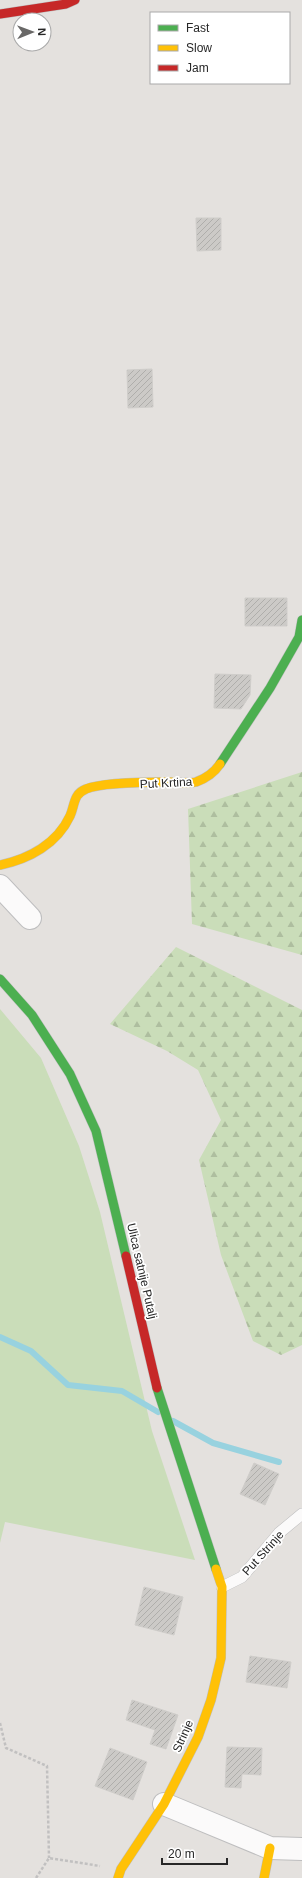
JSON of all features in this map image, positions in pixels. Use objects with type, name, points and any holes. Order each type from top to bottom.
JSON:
[{"type":"street","points":[[0,14],[66,4],[75,0]]},
{"type":"street","name":"Put Krtina","points":[[0,864],[13,863],[35,853],[56,836],[70,817],[76,796],[85,789],[96,786],[153,782],[195,782],[214,773],[273,682],[299,637],[302,620]]},
{"type":"street","points":[[0,886],[30,918]]},
{"type":"street","name":"Ulica satnije Putalj","points":[[0,979],[32,1015],[70,1074],[96,1131],[160,1399],[222,1587]]},
{"type":"street","name":"Strinje","points":[[119,1874],[164,1804],[198,1737],[211,1700],[221,1658],[222,1587]]},
{"type":"street","points":[[164,1804],[270,1848],[302,1849]]},
{"type":"street","points":[[264,1878],[270,1848]]},
{"type":"lane","name":"Put Strinje","points":[[222,1587],[242,1577],[279,1533],[302,1514]]},
{"type":"path","points":[[0,1723],[6,1748],[47,1766],[49,1858],[36,1878]]},
{"type":"path","points":[[49,1858],[119,1874]]},
{"type":"green space","points":[[302,772],[302,955],[192,924],[188,809]]},
{"type":"green space","points":[[176,947],[302,1010],[302,1345],[281,1355],[253,1341],[221,1255],[199,1160],[221,1120],[198,1070],[167,1051],[110,1024]]},
{"type":"green space","points":[[0,1009],[41,1058],[79,1146],[100,1212],[152,1431],[195,1560],[5,1522],[0,1543]]},
{"type":"building","points":[[196,218],[221,218],[221,250],[197,251]]},
{"type":"building","points":[[152,369],[153,407],[128,408],[127,370]]},
{"type":"building","points":[[245,598],[287,598],[287,626],[245,626]]},
{"type":"building","points":[[215,674],[251,675],[250,695],[241,709],[214,708]]},
{"type":"building","points":[[254,1463],[279,1474],[265,1505],[240,1494]]},
{"type":"building","points":[[144,1587],[183,1597],[174,1635],[135,1625]]},
{"type":"building","points":[[250,1656],[291,1662],[287,1688],[246,1682]]},
{"type":"building","points":[[132,1700],[178,1715],[166,1749],[150,1744],[155,1730],[126,1720]]},
{"type":"building","points":[[227,1747],[262,1748],[261,1775],[242,1774],[241,1788],[225,1787]]},
{"type":"building","points":[[110,1748],[147,1762],[133,1800],[95,1786]]},
{"type":"waterway","points":[[0,1337],[31,1351],[68,1385],[122,1391],[158,1412]]},
{"type":"waterway","points":[[173,1421],[213,1443],[279,1462]]},
{"type":"traffic: fast","points":[[220,764],[270,688],[299,637],[302,620]]},
{"type":"traffic: fast","points":[[0,979],[32,1015],[70,1074],[96,1131],[126,1256]]},
{"type":"traffic: fast","points":[[157,1388],[216,1569]]},
{"type":"traffic: slow","points":[[0,865],[21,859],[41,849],[58,835],[70,816],[75,800],[79,794],[86,789],[103,785],[126,783],[196,782],[210,775],[220,764]]},
{"type":"traffic: slow","points":[[118,1878],[121,1869],[164,1804],[198,1737],[211,1700],[221,1658],[222,1587],[216,1569]]},
{"type":"traffic: slow","points":[[264,1878],[270,1848]]},
{"type":"traffic: jam","points":[[0,14],[66,4],[75,0]]},
{"type":"traffic: jam","points":[[126,1256],[157,1388]]}]
